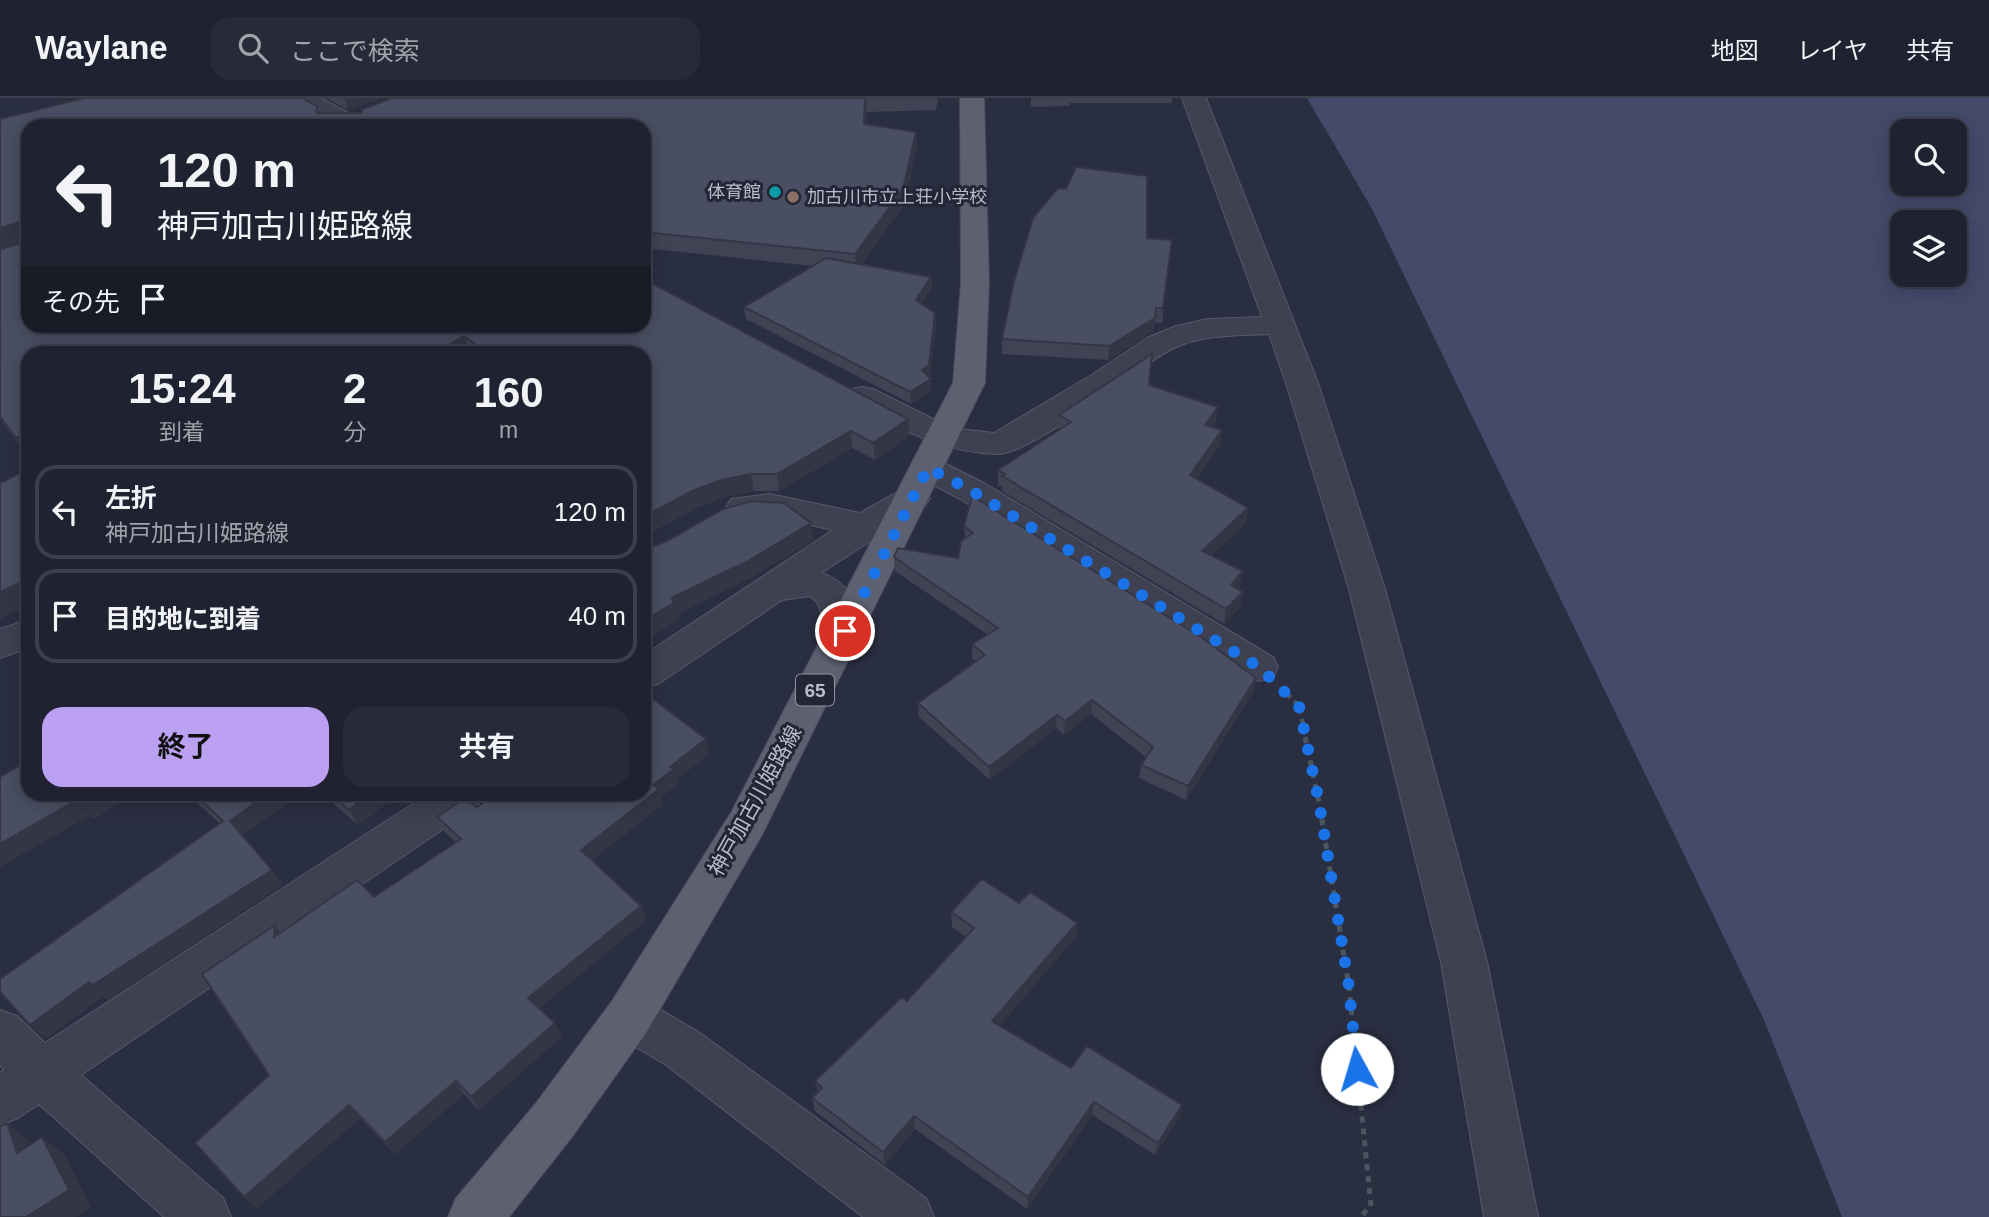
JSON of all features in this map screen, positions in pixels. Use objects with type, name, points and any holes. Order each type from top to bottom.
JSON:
[{"type":"main road","name":"神戸加古川姫路線","points":[[475,1217],[554,1120],[629,1017],[747,823],[969,383],[975,282],[972,98]]},
{"type":"street","points":[[304,98],[346,119]]},
{"type":"street","points":[[1194,98],[1302,383],[1367,589],[1464,962],[1511,1217]]},
{"type":"street","points":[[651,669],[865,526],[928,468],[1018,435],[1160,343],[1187,332],[1208,328],[1279,325]]},
{"type":"street","points":[[837,383],[928,468],[972,491],[1259,667]]},
{"type":"street","points":[[710,521],[738,508],[770,505],[865,526]]},
{"type":"street","points":[[770,589],[805,581],[826,588],[837,602],[845,631]]},
{"type":"street","points":[[0,644],[21,636]]},
{"type":"street","points":[[0,1101],[452,801]]},
{"type":"street","points":[[629,1017],[682,1049],[907,1217]]},
{"type":"street","points":[[0,1032],[42,1074],[204,1217]]},
{"type":"path","points":[[1259,667],[1299,706],[1319,802],[1349,987],[1371,1206],[1360,1217]]},
{"type":"water","points":[[1307,98],[1989,98],[1989,1217],[1842,1217],[1764,1020],[1372,209]]},
{"type":"building","points":[[84,98],[302,98],[318,107],[318,113],[361,113],[363,109],[392,98],[865,98],[864,124],[916,132],[903,189],[855,254],[651,233],[651,119],[21,119],[21,243],[20,222],[0,228],[0,119]]},
{"type":"building","points":[[1076,167],[1147,176],[1147,238],[1172,240],[1163,308],[1156,308],[1155,318],[1109,346],[1002,339],[1014,281],[1033,218],[1058,188],[1066,189]]},
{"type":"building","points":[[21,243],[21,333],[651,333],[651,283],[908,419],[873,443],[851,431],[777,474],[751,474],[721,480],[692,491],[651,513],[651,346],[478,346],[464,336],[447,346],[21,346],[21,436],[16,438],[0,417],[0,249]]},
{"type":"building","points":[[826,258],[931,277],[916,300],[935,313],[929,365],[922,370],[931,379],[910,392],[744,307]]},
{"type":"building","points":[[1152,354],[1149,385],[1218,407],[1205,425],[1222,430],[1190,475],[1248,508],[1202,551],[1243,571],[1231,585],[1243,592],[1226,609],[1002,476],[1005,474],[998,470],[1071,422],[1059,415]]},
{"type":"building","points":[[21,472],[21,582],[0,592],[0,483]]},
{"type":"building","points":[[972,496],[1201,637],[1256,678],[1188,786],[1141,765],[1153,747],[1092,700],[1065,721],[1057,715],[989,767],[918,703],[985,655],[972,644],[998,628],[894,557],[898,548],[958,558],[961,541],[973,533],[964,526]]},
{"type":"building","points":[[751,501],[784,503],[811,523],[748,561],[671,598],[675,602],[651,617],[651,547],[723,509]]},
{"type":"building","points":[[651,697],[706,739],[670,767],[674,769],[653,785],[659,789],[651,795]]},
{"type":"building","points":[[21,765],[21,801],[75,801],[0,844],[0,777]]},
{"type":"building","points":[[202,801],[258,801],[230,821],[272,870],[93,985],[89,982],[30,1025],[0,992],[0,979],[223,821]]},
{"type":"building","points":[[339,801],[360,801],[349,810]]},
{"type":"building","points":[[460,801],[468,801],[477,807],[485,801],[644,801],[581,850],[641,906],[528,998],[555,1023],[471,1097],[456,1081],[385,1142],[349,1105],[244,1197],[195,1143],[269,1075],[202,974],[275,925],[274,937],[357,880],[374,897],[461,839],[437,817]]},
{"type":"building","points":[[982,879],[1019,903],[1030,892],[1077,923],[992,1021],[1071,1068],[1087,1046],[1182,1105],[1158,1143],[1094,1102],[1028,1197],[914,1116],[883,1152],[812,1098],[822,1088],[815,1081],[902,997],[907,1001],[974,928],[951,912]]},
{"type":"building","points":[[7,1123],[17,1153],[42,1137],[69,1190],[26,1217],[0,1217],[0,1127]]},
{"type":"place","name":"体育館","points":[[775,192]]},
{"type":"place","name":"加古川市立上荘小学校","points":[[793,197]]},
{"type":"route","points":[[845,631],[928,468],[972,491],[1259,667],[1299,706],[1319,802],[1349,987],[1357,1069]]}]
